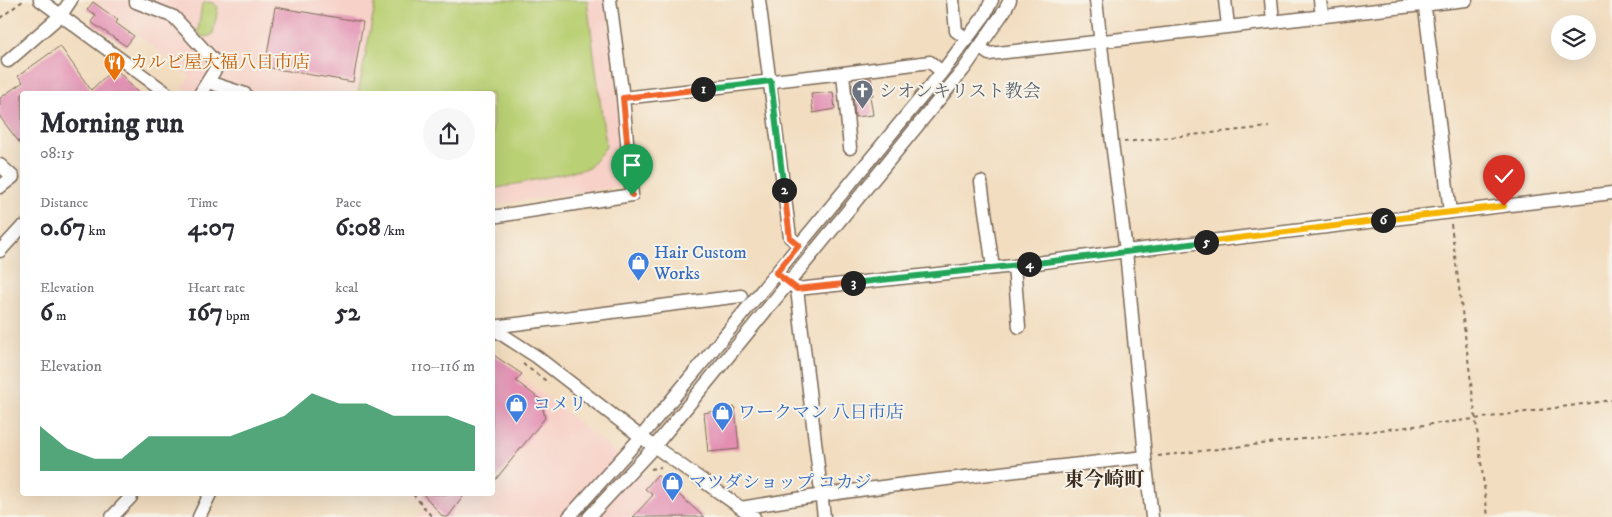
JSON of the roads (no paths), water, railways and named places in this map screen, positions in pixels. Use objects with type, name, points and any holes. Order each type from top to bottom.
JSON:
[{"type":"street","points":[[40,0],[164,91]]},
{"type":"street","points":[[8,61],[60,15],[71,0]]},
{"type":"street","points":[[136,0],[136,2],[174,17],[218,65],[202,91]]},
{"type":"street","points":[[495,217],[632,195],[623,98],[610,0]]},
{"type":"street","points":[[759,0],[790,238],[799,245]]},
{"type":"street","points":[[953,0],[956,31],[966,39]]},
{"type":"street","points":[[568,517],[640,437],[942,72],[984,16],[992,0]]},
{"type":"street","points":[[589,517],[654,447],[793,286],[964,69],[1010,0]]},
{"type":"street","points":[[1096,0],[1126,251],[1152,517]]},
{"type":"street","points":[[1225,0],[1228,26]]},
{"type":"street","points":[[1271,0],[1273,21]]},
{"type":"street","points":[[1320,0],[1322,16]]},
{"type":"street","points":[[979,47],[989,54],[1322,16],[1372,5],[1466,0]]},
{"type":"street","points":[[1425,3],[1450,212]]},
{"type":"street","points":[[623,98],[930,62],[942,72]]},
{"type":"street","points":[[843,73],[850,148]]},
{"type":"street","points":[[208,82],[236,91]]},
{"type":"street","points":[[0,165],[13,177],[0,187]]},
{"type":"street","points":[[982,182],[993,268]]},
{"type":"street","points":[[776,273],[793,286],[1014,266],[1612,193]]},
{"type":"street","points":[[0,251],[20,229]]},
{"type":"street","points":[[1014,266],[1018,328]]},
{"type":"street","points":[[793,286],[824,517]]},
{"type":"street","points":[[495,328],[741,296]]},
{"type":"street","points":[[495,330],[537,357],[640,437],[754,517]]},
{"type":"street","points":[[741,508],[822,494],[932,482],[961,476],[1145,457]]},
{"type":"street","points":[[199,517],[209,496]]},
{"type":"street","points":[[112,517],[131,497]]},
{"type":"place","name":"カルビ屋大福八日市店","points":[[114,81]]},
{"type":"place","name":"シオンキリスト教会","points":[[863,110]]},
{"type":"place","name":"Hair Custom Works","points":[[638,281]]},
{"type":"place","name":"コメリ","points":[[517,423]]},
{"type":"place","name":"ワークマン 八日市店","points":[[722,431]]},
{"type":"place","name":"マツダショップ コカジ","points":[[673,501]]},
{"type":"district","name":"東今崎町","points":[[1104,479]]}]
